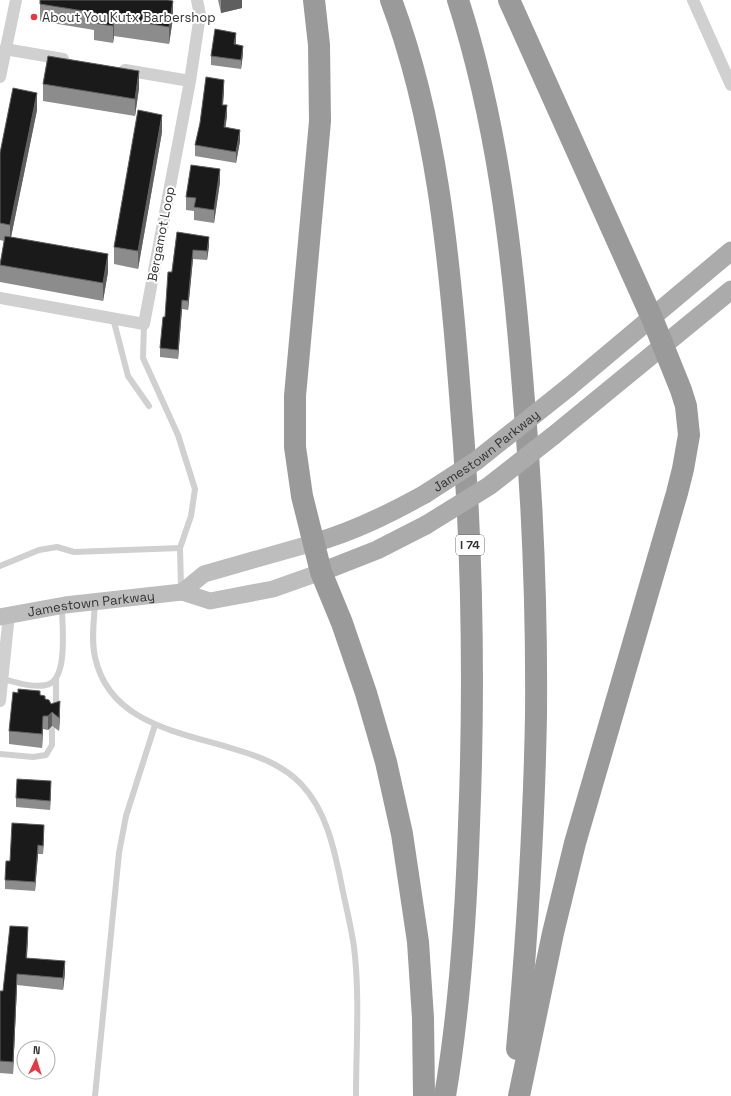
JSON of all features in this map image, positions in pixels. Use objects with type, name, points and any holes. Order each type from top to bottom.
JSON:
[{"type":"highway","points":[[314,0],[319,45],[320,121],[294,423],[297,472],[321,572],[347,637],[366,693],[386,762],[402,834],[418,942],[423,1018],[424,1096]]},
{"type":"highway","name":"I 74","points":[[391,0],[407,48],[419,94],[440,209],[458,368],[470,562],[473,714],[468,858],[457,1003],[445,1096]]},
{"type":"highway","points":[[458,0],[482,86],[503,200],[520,347],[530,493],[536,641],[534,796],[527,936],[512,1096]]},
{"type":"highway","points":[[509,0],[652,318],[675,374],[686,406],[689,435],[687,451],[677,492],[575,843],[553,933],[519,1096]]},
{"type":"main road","name":"Jamestown Parkway","points":[[182,592],[204,574],[336,537],[425,494],[476,461],[569,387],[731,251]]},
{"type":"main road","name":"Jamestown Parkway","points":[[5,616],[61,605],[182,592],[210,601],[273,588],[321,572],[377,550],[426,525],[489,486],[663,347],[731,290]]},
{"type":"street","points":[[0,77],[16,0]]},
{"type":"street","name":"Bergamot Loop","points":[[144,324],[190,81],[200,15],[197,0]]},
{"type":"street","points":[[693,0],[731,85]]},
{"type":"street","points":[[5,50],[74,61]]},
{"type":"street","points":[[113,68],[190,81]]},
{"type":"street","points":[[0,298],[144,324]]},
{"type":"street","points":[[0,701],[5,616]]},
{"type":"lane","points":[[113,318],[128,376],[149,406]]},
{"type":"lane","points":[[144,324],[144,358],[178,435],[195,489],[191,516],[180,548],[182,592]]},
{"type":"lane","points":[[0,566],[39,550],[57,548],[74,552],[180,548]]},
{"type":"lane","points":[[95,601],[93,633],[95,656],[101,678],[115,699],[135,714],[155,725],[257,756],[281,768],[301,784],[316,806],[333,845],[354,947],[357,995],[356,1096]]},
{"type":"lane","points":[[53,713],[56,702],[56,679],[62,657],[61,605]]},
{"type":"lane","points":[[2,679],[47,685],[56,679]]},
{"type":"lane","points":[[95,1096],[119,853],[126,816],[155,725]]},
{"type":"lane","points":[[0,754],[33,757],[46,755],[52,745],[52,730]]},
{"type":"building","points":[[40,0],[173,1],[169,27],[114,18],[113,26],[94,23],[96,13],[40,4]]},
{"type":"building","points":[[215,29],[236,33],[234,44],[243,46],[241,60],[211,56]]},
{"type":"building","points":[[48,56],[139,71],[135,99],[43,84]]},
{"type":"building","points":[[206,77],[224,80],[222,105],[227,105],[224,127],[240,130],[236,152],[195,145],[200,123]]},
{"type":"building","points":[[13,88],[37,93],[10,225],[0,223],[0,153]]},
{"type":"building","points":[[138,110],[162,115],[138,251],[114,247]]},
{"type":"building","points":[[191,165],[220,169],[214,210],[194,207],[196,198],[186,197]]},
{"type":"building","points":[[177,232],[209,237],[207,251],[193,250],[188,301],[182,300],[178,350],[160,348],[163,317],[165,317],[168,272],[172,272]]},
{"type":"building","points":[[5,236],[108,254],[103,283],[0,265]]},
{"type":"building","points":[[18,689],[40,691],[40,695],[45,696],[45,699],[49,700],[51,704],[60,701],[59,718],[52,712],[48,716],[43,716],[42,734],[9,731],[13,692],[18,693]]},
{"type":"building","points":[[17,779],[51,781],[50,801],[16,798]]},
{"type":"building","points":[[12,823],[44,825],[43,846],[38,845],[35,882],[5,880],[6,861],[10,861]]},
{"type":"building","points":[[10,926],[28,927],[26,958],[65,961],[63,978],[17,974],[13,1062],[0,1061],[0,991],[3,991]]},
{"type":"place","name":"About You Kutx Barbershop","points":[[34,17]]}]
